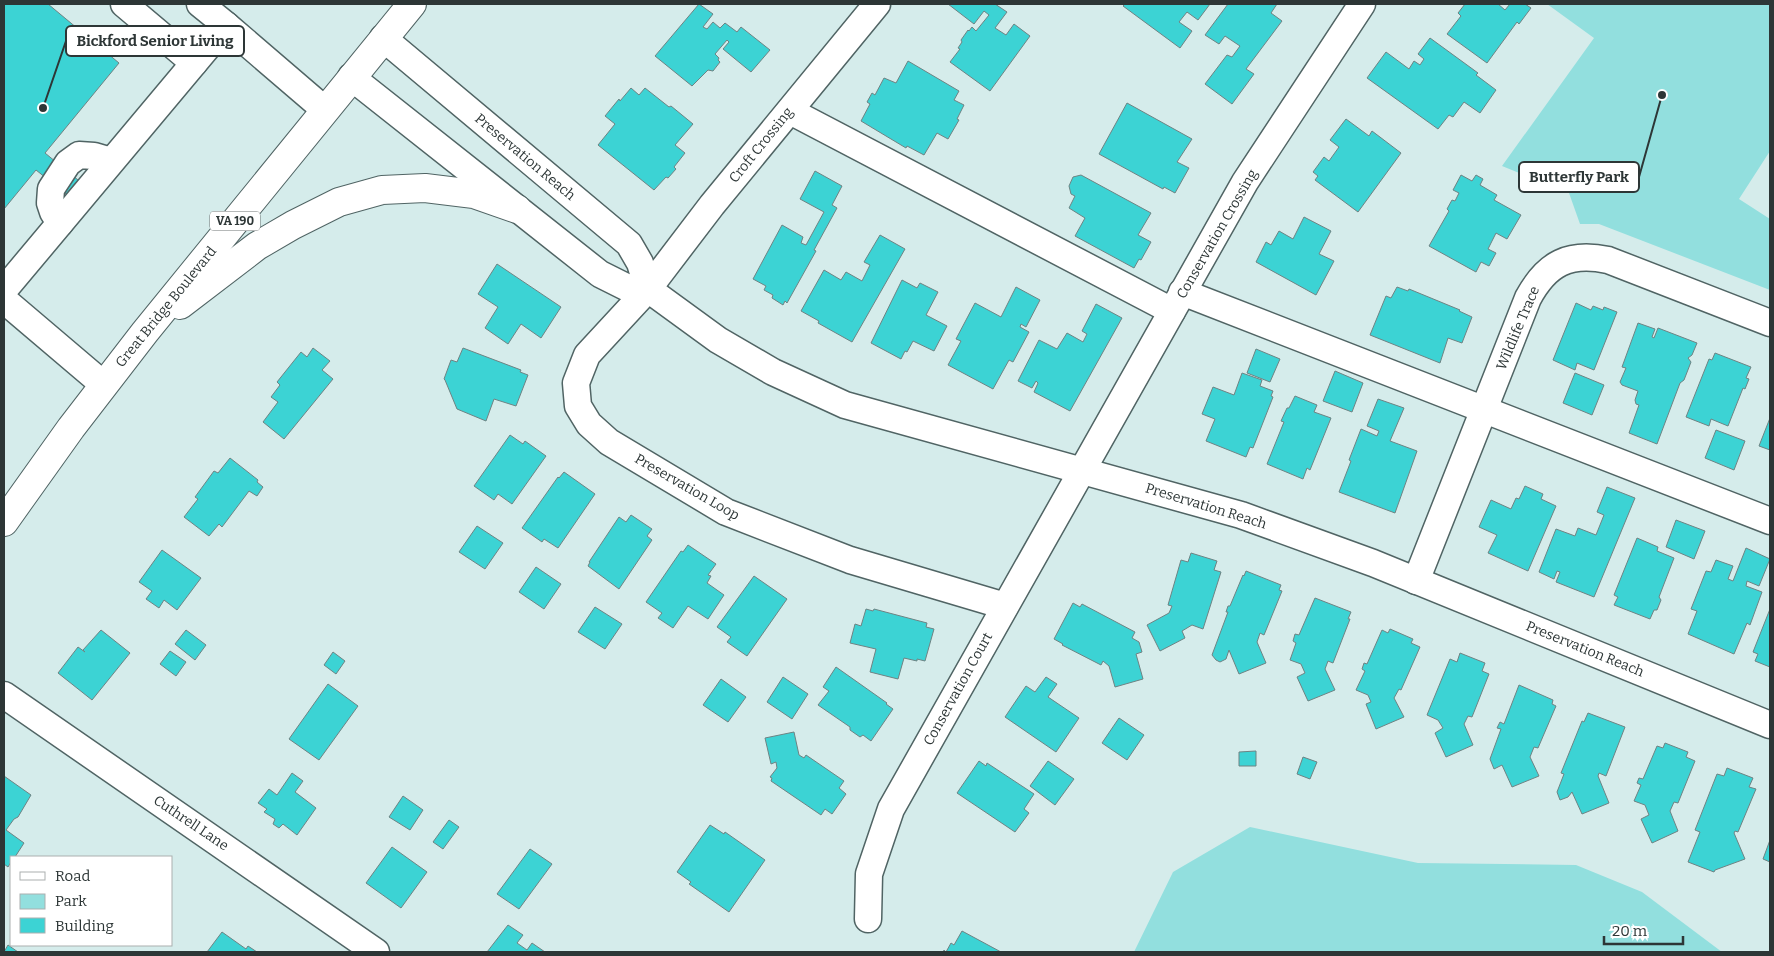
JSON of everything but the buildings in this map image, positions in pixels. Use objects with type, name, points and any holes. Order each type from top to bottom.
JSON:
[{"type":"main road","name":"Great Bridge Boulevard","points":[[4,522],[71,428],[145,332],[412,4]]},
{"type":"main road","points":[[145,332],[258,246],[340,202],[382,190],[425,188],[474,194],[518,209]]},
{"type":"street","points":[[124,4],[194,63]]},
{"type":"street","points":[[200,4],[325,110]]},
{"type":"street","name":"Croft Crossing","points":[[648,289],[712,205],[877,4]]},
{"type":"street","name":"Conservation Crossing","points":[[1082,470],[1245,182],[1362,4]]},
{"type":"street","points":[[4,290],[226,25]]},
{"type":"street","name":"Preservation Reach","points":[[384,38],[629,244],[640,263],[648,289]]},
{"type":"street","name":"Preservation Reach","points":[[351,77],[600,274],[628,288],[648,289],[718,340],[773,372],[846,405],[1241,515],[1416,581],[1770,724]]},
{"type":"street","points":[[790,110],[1177,302],[1484,410],[1770,521]]},
{"type":"street","name":"Wildlife Trace","points":[[1416,581],[1533,290],[1537,282],[1550,269],[1578,258],[1595,257],[1608,260],[1770,324]]},
{"type":"street","name":"Preservation Loop","points":[[648,289],[587,355],[576,383],[578,406],[589,424],[609,442],[726,512],[850,560],[1005,606]]},
{"type":"street","points":[[4,300],[104,385]]},
{"type":"street","name":"Conservation Court","points":[[868,919],[869,874],[891,809],[1082,470]]},
{"type":"street","name":"Cuthrell Lane","points":[[4,695],[376,952]]},
{"type":"green space","points":[[1547,4],[1770,4],[1770,151],[1739,199],[1770,219],[1770,290],[1599,224],[1580,224],[1569,193],[1502,166],[1594,38]]},
{"type":"green space","points":[[1250,827],[1418,863],[1576,865],[1642,892],[1722,952],[1134,952],[1173,872]]},
{"type":"place","name":"Butterfly Park","points":[[1662,95]]},
{"type":"place","name":"Bickford Senior Living","points":[[43,108]]}]
